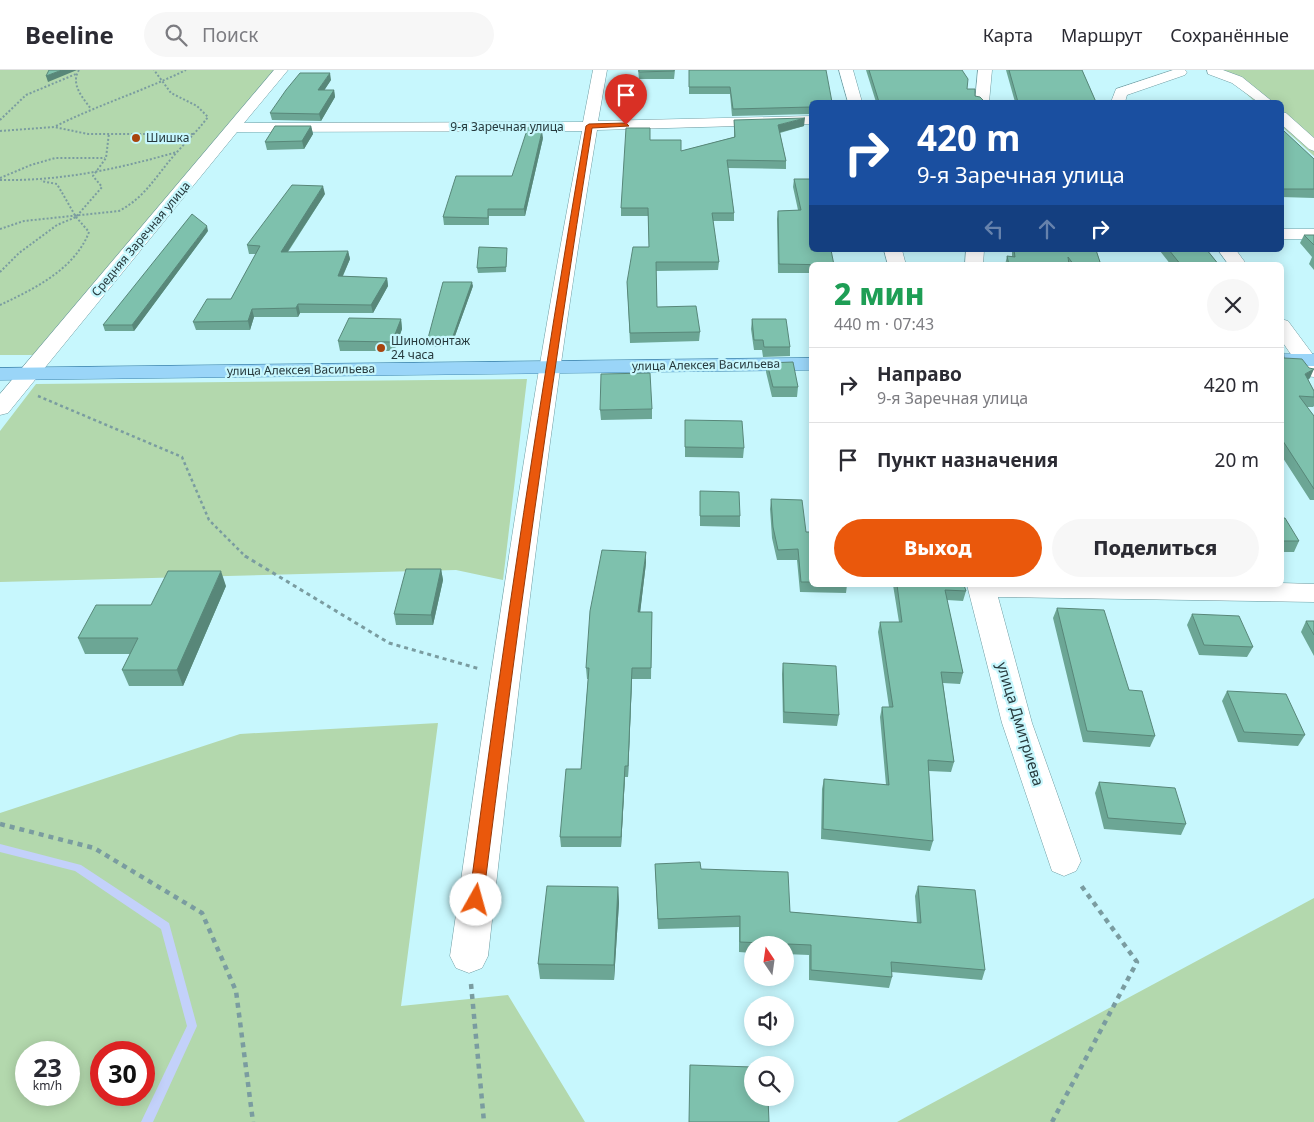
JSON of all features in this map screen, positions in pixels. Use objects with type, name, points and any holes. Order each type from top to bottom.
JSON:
[{"type":"main road","points":[[1284,360],[1312,363]]},
{"type":"main road","name":"улица Алексея Васильева","points":[[0,374],[22,380],[550,367],[809,364]]},
{"type":"street","name":"Средняя Заречная улица","points":[[0,408],[282,70]]},
{"type":"street","points":[[469,956],[505,675],[550,367],[589,126],[600,70]]},
{"type":"street","points":[[846,70],[854,100]]},
{"type":"street","points":[[982,100],[985,70]]},
{"type":"street","points":[[1119,100],[1121,92],[1187,73],[1209,74],[1213,70],[1237,80],[1263,100]]},
{"type":"street","points":[[1284,119],[1314,146]]},
{"type":"street","name":"9-я Заречная улица","points":[[234,128],[589,126],[809,120]]},
{"type":"street","points":[[1284,234],[1314,234]]},
{"type":"street","points":[[1284,329],[1312,363]]},
{"type":"street","points":[[981,587],[1314,593]]},
{"type":"street","name":"улица Дмитриева","points":[[981,587],[1017,723],[1064,861]]},
{"type":"path","points":[[79,70],[76,74],[75,82],[91,109]]},
{"type":"path","points":[[0,229],[24,221],[119,211],[133,204],[146,191],[177,152],[196,134],[208,117],[205,111],[169,91],[163,80],[154,70]]},
{"type":"path","points":[[54,127],[91,109],[149,88],[186,70]]},
{"type":"path","points":[[0,120],[26,95],[76,74]]},
{"type":"path","points":[[0,131],[54,127],[88,134],[196,134]]},
{"type":"path","points":[[0,272],[19,253],[57,225],[76,217],[102,187],[93,176],[106,158],[109,134]]},
{"type":"path","points":[[41,181],[139,164],[177,152]]},
{"type":"path","points":[[0,179],[48,159],[74,157],[93,160],[106,158]]},
{"type":"path","points":[[0,179],[41,181],[57,184],[76,217],[89,232],[87,242],[63,267],[32,291],[0,305]]},
{"type":"path","points":[[22,380],[182,456],[209,520],[249,560],[389,643],[505,675]]},
{"type":"path","points":[[0,824],[94,848],[202,913],[236,991],[252,1122]]},
{"type":"path","points":[[1052,1122],[1138,962],[1064,861]]},
{"type":"path","points":[[469,956],[484,1122]]},
{"type":"green space","points":[[0,70],[275,70],[36,355],[0,355]]},
{"type":"green space","points":[[1221,70],[1314,70],[1314,156],[1284,129],[1284,100],[1253,100]]},
{"type":"green space","points":[[527,379],[503,580],[456,570],[0,582],[0,431],[36,384]]},
{"type":"green space","points":[[438,723],[401,1006],[508,995],[585,1122],[0,1122],[0,813],[240,734]]},
{"type":"green space","points":[[1314,898],[1314,1122],[897,1122]]},
{"type":"building","points":[[49,70],[62,70],[46,76]]},
{"type":"building","points":[[639,70],[674,70],[674,71],[639,72]]},
{"type":"building","points":[[689,70],[826,70],[832,100],[809,100],[809,107],[733,109],[730,87],[689,87]]},
{"type":"building","points":[[869,70],[962,70],[968,79],[967,89],[975,89],[975,96],[983,100],[878,100]]},
{"type":"building","points":[[1009,70],[1082,70],[1095,100],[1017,100]]},
{"type":"building","points":[[300,73],[330,73],[318,90],[334,90],[319,114],[270,113],[286,90]]},
{"type":"building","points":[[805,118],[778,125],[786,161],[727,160],[734,213],[712,213],[719,262],[656,262],[657,307],[696,306],[700,332],[630,333],[627,282],[633,247],[649,247],[648,208],[621,208],[626,128],[650,128],[650,140],[681,140],[681,151],[735,137],[734,120]]},
{"type":"building","points":[[275,126],[311,126],[302,141],[265,142]]},
{"type":"building","points":[[528,127],[542,131],[524,209],[488,209],[488,218],[443,217],[456,176],[512,176]]},
{"type":"building","points":[[1284,131],[1314,159],[1314,189],[1284,189]]},
{"type":"building","points":[[794,179],[809,179],[809,252],[831,252],[833,262],[809,262],[809,265],[779,264],[778,211],[801,210]]},
{"type":"building","points":[[292,185],[323,186],[281,252],[348,251],[338,276],[387,278],[371,305],[298,304],[296,308],[252,309],[248,321],[193,322],[207,299],[231,299],[260,246],[247,245]]},
{"type":"building","points":[[192,214],[207,226],[132,325],[103,325]]},
{"type":"building","points":[[1304,235],[1314,235],[1314,245]]},
{"type":"building","points":[[479,247],[507,248],[506,267],[477,268]]},
{"type":"building","points":[[1014,252],[1097,252],[1100,262],[1072,262],[1068,257],[1069,262],[1008,262],[1007,256],[1015,257]]},
{"type":"building","points":[[1171,252],[1209,252],[1217,262],[1179,262]]},
{"type":"building","points":[[443,282],[472,282],[451,342],[427,342]]},
{"type":"building","points":[[349,318],[401,319],[392,342],[338,341]]},
{"type":"building","points":[[752,319],[786,319],[790,347],[764,347],[763,340],[754,340]]},
{"type":"building","points":[[1284,358],[1302,359],[1309,368],[1314,369],[1305,374],[1314,391],[1314,397],[1299,396],[1314,416],[1314,489],[1284,443]]},
{"type":"building","points":[[793,362],[798,387],[773,387],[767,363]]},
{"type":"building","points":[[650,373],[652,409],[600,410],[601,374]]},
{"type":"building","points":[[685,420],[742,421],[744,448],[685,447]]},
{"type":"building","points":[[700,491],[739,492],[740,516],[700,516]]},
{"type":"building","points":[[771,499],[802,500],[806,532],[809,532],[809,582],[801,582],[798,549],[778,550],[773,527]]},
{"type":"building","points":[[1284,518],[1285,518],[1299,541],[1284,541]]},
{"type":"building","points":[[602,550],[646,552],[638,612],[652,612],[651,668],[632,668],[628,766],[625,766],[621,837],[560,837],[566,769],[581,769],[589,668],[586,668],[590,611]]},
{"type":"building","points":[[406,569],[441,569],[431,615],[394,614]]},
{"type":"building","points":[[168,571],[221,571],[177,670],[122,670],[138,638],[78,638],[96,605],[151,605]]},
{"type":"building","points":[[897,587],[965,587],[966,591],[945,590],[963,673],[941,672],[954,762],[928,760],[933,841],[823,829],[824,779],[889,785],[882,707],[893,707],[880,622],[902,622]]},
{"type":"building","points":[[1057,608],[1104,610],[1129,690],[1142,691],[1155,736],[1087,731]]},
{"type":"building","points":[[1192,614],[1239,616],[1253,647],[1204,645]]},
{"type":"building","points":[[1306,621],[1314,621],[1314,635]]},
{"type":"building","points":[[783,663],[836,666],[839,715],[784,712]]},
{"type":"building","points":[[1227,691],[1286,694],[1305,735],[1244,732]]},
{"type":"building","points":[[1099,782],[1175,788],[1186,824],[1108,818]]},
{"type":"building","points":[[700,862],[701,869],[788,872],[790,912],[921,923],[918,886],[975,890],[985,970],[891,962],[892,977],[811,970],[811,945],[794,944],[794,936],[744,936],[744,942],[740,942],[740,916],[658,919],[655,864]]},
{"type":"building","points":[[547,886],[618,887],[614,965],[538,964]]},
{"type":"building","points":[[690,1065],[744,1067],[744,1106],[768,1106],[769,1122],[689,1122]]},
{"type":"waterway","points":[[0,848],[78,868],[165,926],[192,1026],[147,1122]]},
{"type":"place","name":"Шишка","points":[[136,138]]},
{"type":"place","name":"Шиномонтаж 24 часа","points":[[381,348]]},
{"type":"route","points":[[476,900],[505,675],[550,367],[589,126],[626,125]]}]
